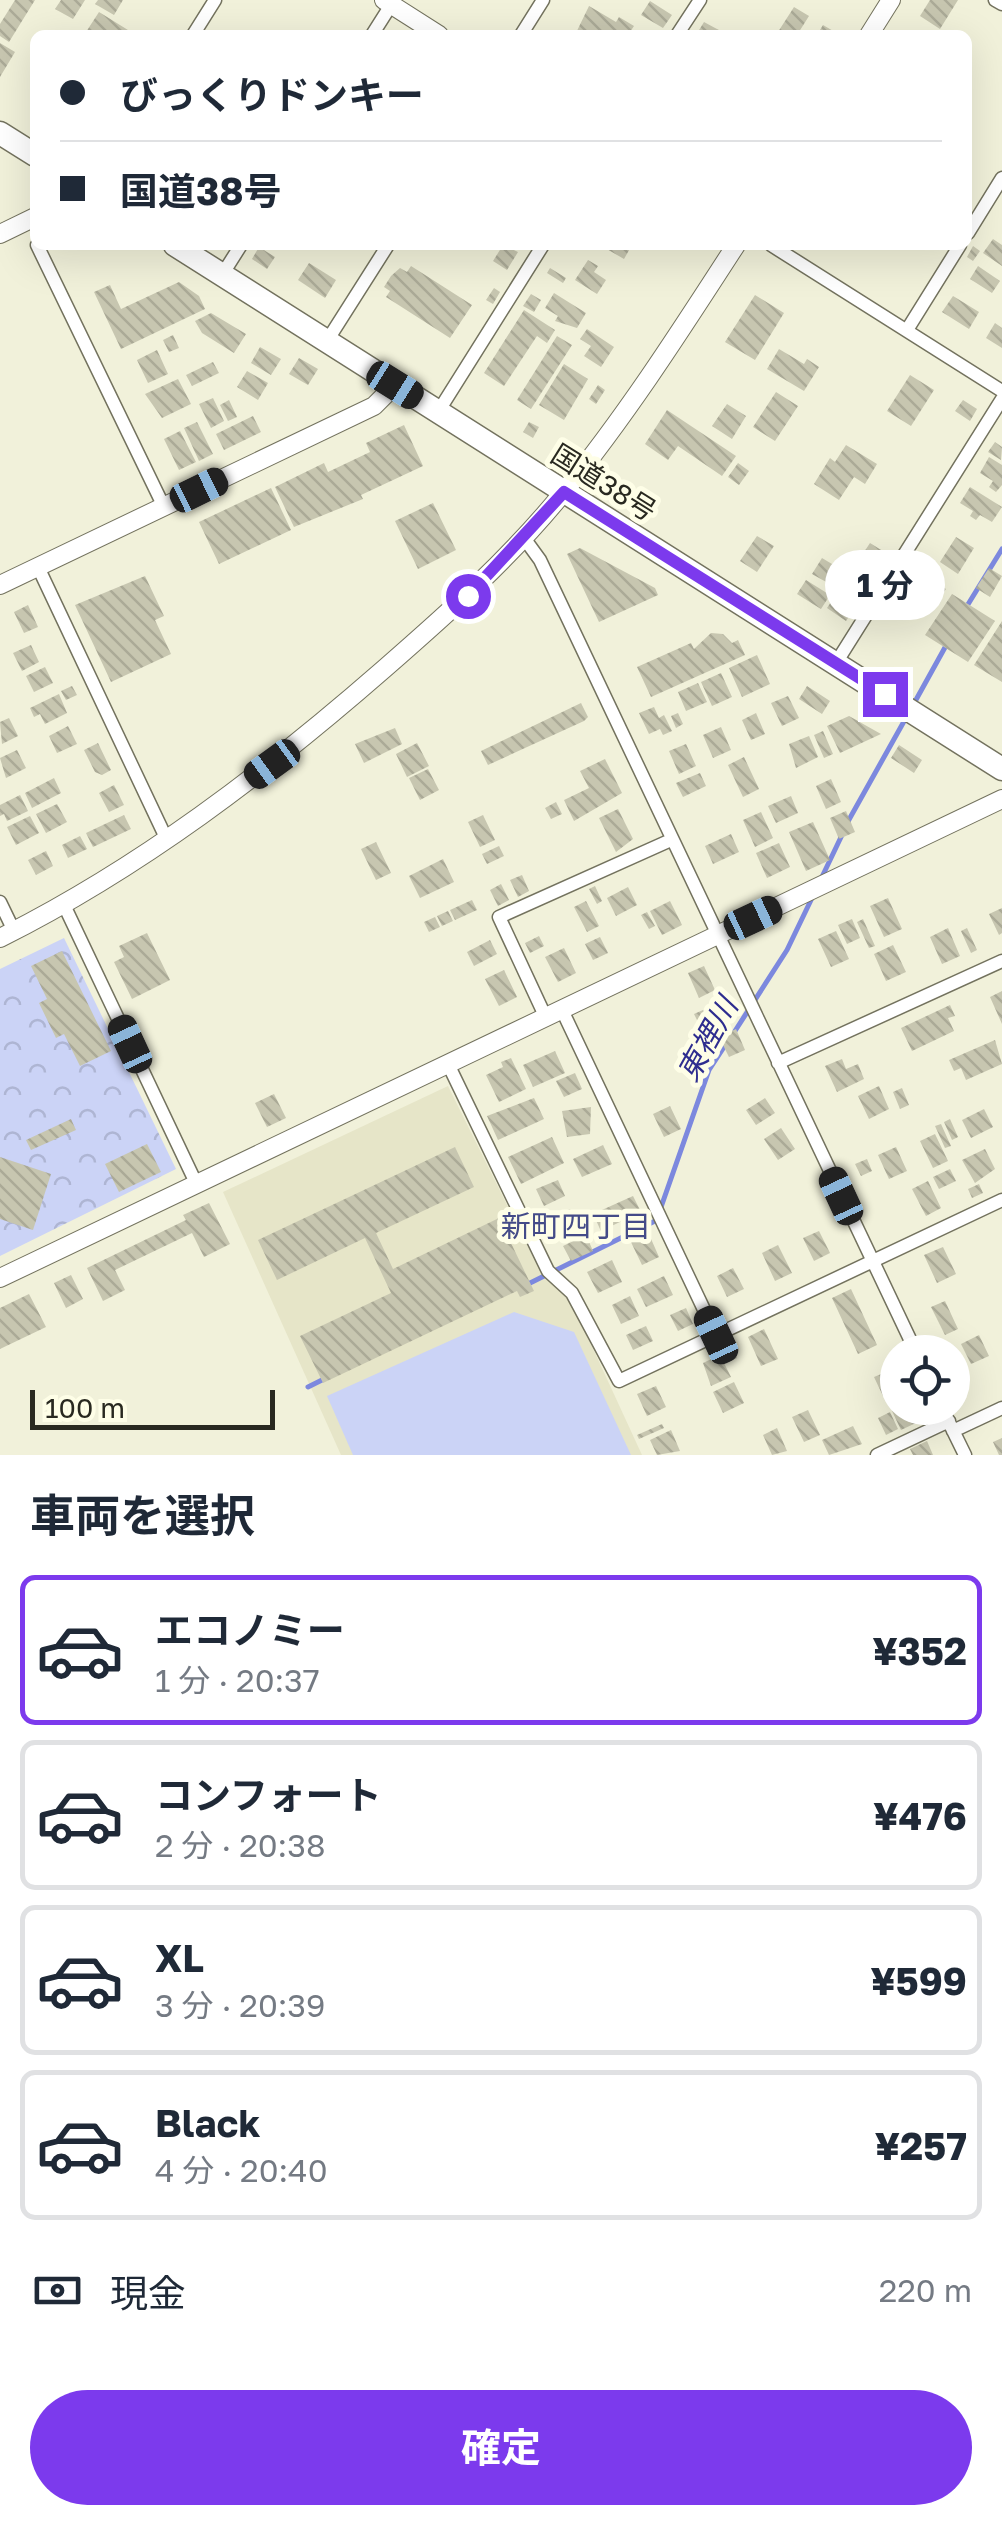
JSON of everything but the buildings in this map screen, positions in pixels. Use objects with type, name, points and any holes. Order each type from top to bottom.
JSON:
[{"type":"highway","points":[[0,133],[30,152]]},
{"type":"highway","name":"国道38号","points":[[183,250],[1002,769]]},
{"type":"street","points":[[196,30],[215,0]]},
{"type":"street","points":[[524,30],[543,0]]},
{"type":"street","points":[[680,30],[700,0]]},
{"type":"street","points":[[872,30],[891,0]]},
{"type":"street","points":[[995,0],[1002,4]]},
{"type":"street","points":[[374,30],[388,2],[431,30]]},
{"type":"street","points":[[972,227],[1002,178]]},
{"type":"street","points":[[0,234],[30,219]]},
{"type":"street","points":[[39,250],[164,507]]},
{"type":"street","points":[[222,276],[238,250]]},
{"type":"street","points":[[327,342],[385,250]]},
{"type":"street","points":[[438,412],[540,250]]},
{"type":"street","points":[[0,902],[7,935],[64,905],[167,840],[298,744],[468,596],[564,492],[668,349],[733,250]]},
{"type":"street","points":[[779,250],[1002,391]]},
{"type":"street","points":[[906,330],[957,250]]},
{"type":"street","points":[[0,585],[374,406],[395,385]]},
{"type":"street","points":[[836,663],[1002,399]]},
{"type":"street","points":[[524,538],[540,560],[908,1335]]},
{"type":"street","points":[[38,566],[167,840]]},
{"type":"street","points":[[0,1278],[1002,799]]},
{"type":"street","points":[[671,840],[499,917],[554,1014],[716,1335]]},
{"type":"street","points":[[64,905],[196,1183]]},
{"type":"street","points":[[778,1063],[1002,961]]},
{"type":"street","points":[[448,1064],[548,1271],[572,1293],[619,1381],[1002,1200]]},
{"type":"street","points":[[877,1455],[1002,1408]]},
{"type":"street","points":[[951,1426],[965,1455]]},
{"type":"shaded area","points":[[448,1086],[542,1275],[566,1290],[642,1455],[341,1455],[223,1192]]},
{"type":"green space","points":[[64,938],[176,1169],[0,1256],[0,969]]},
{"type":"green space","points":[[514,1312],[574,1332],[631,1455],[353,1455],[327,1396]]},
{"type":"waterway","name":"東裡川","points":[[967,606],[1002,549]]},
{"type":"waterway","name":"東裡川","points":[[912,707],[948,642]]},
{"type":"waterway","name":"東裡川","points":[[846,825],[907,716]]},
{"type":"waterway","name":"東裡川","points":[[821,879],[842,835]]},
{"type":"waterway","name":"東裡川","points":[[735,1031],[787,950],[812,898]]},
{"type":"waterway","name":"東裡川","points":[[660,1210],[709,1070],[726,1044]]},
{"type":"waterway","name":"東裡川","points":[[524,1286],[657,1220]]},
{"type":"waterway","name":"東裡川","points":[[308,1387],[324,1379]]},
{"type":"district","name":"新町四丁目","points":[[576,1226]]},
{"type":"route","points":[[468,596],[564,492],[885,694]]}]
